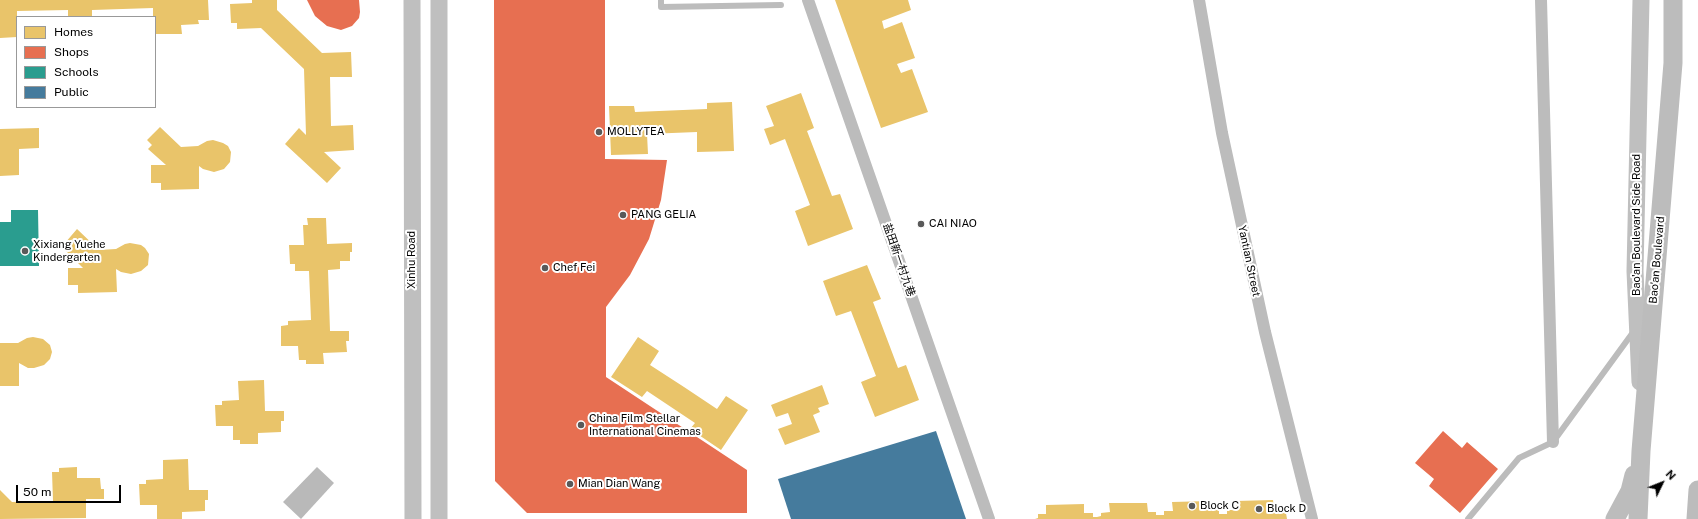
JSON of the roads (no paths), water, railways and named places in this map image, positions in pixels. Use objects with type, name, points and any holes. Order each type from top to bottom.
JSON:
[{"type":"main road","name":"Xinhu Road","points":[[412,0],[413,519]]},
{"type":"main road","points":[[438,519],[439,0]]},
{"type":"main road","name":"Bao'an Boulevard Side Road","points":[[1641,0],[1635,271],[1641,451]]},
{"type":"main road","name":"Bao'an Boulevard","points":[[1638,519],[1641,451],[1673,63],[1674,0]]},
{"type":"main road","points":[[1615,519],[1630,491],[1641,451]]},
{"type":"main road","points":[[1696,519],[1698,490]]},
{"type":"street","name":"盐田新一村九巷","points":[[808,0],[989,519]]},
{"type":"street","name":"Yantian Street","points":[[1199,0],[1222,133],[1265,332],[1312,519]]},
{"type":"street","points":[[1541,0],[1553,442]]},
{"type":"lane","points":[[661,0],[661,7],[781,5]]},
{"type":"lane","points":[[1468,519],[1519,458],[1553,442],[1638,325]]},
{"type":"place","name":"MOLLYTEA","points":[[599,132]]},
{"type":"place","name":"PANG GELIA","points":[[623,215]]},
{"type":"place","name":"CAI NIAO","points":[[921,224]]},
{"type":"place","name":"Xixiang Yuehe Kindergarten","points":[[25,251]]},
{"type":"place","name":"Chef Fei","points":[[545,268]]},
{"type":"place","name":"China Film Stellar International Cinemas","points":[[581,425]]},
{"type":"place","name":"Mian Dian Wang","points":[[570,484]]},
{"type":"place","name":"Block C","points":[[1192,506]]},
{"type":"place","name":"Block D","points":[[1259,509]]}]
